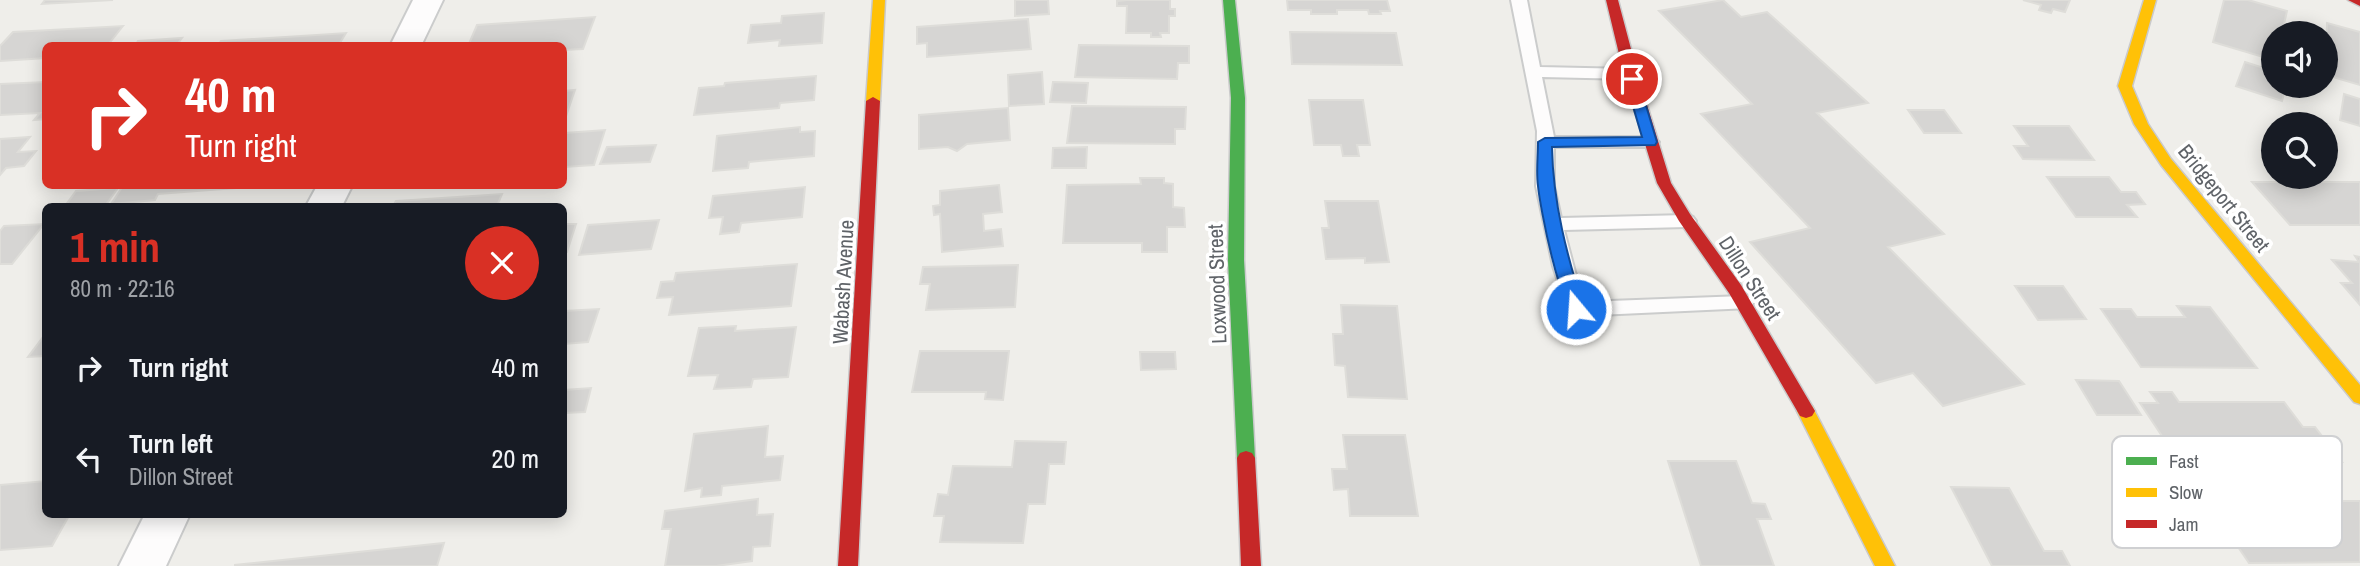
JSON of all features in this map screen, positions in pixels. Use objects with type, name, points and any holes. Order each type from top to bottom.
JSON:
[{"type":"street","points":[[407,42],[428,0]]},
{"type":"street","name":"Wabash Avenue","points":[[848,566],[878,0]]},
{"type":"street","name":"Loxwood Street","points":[[1230,0],[1238,98],[1236,260],[1251,566]]},
{"type":"street","name":"Dillon Street","points":[[1612,0],[1630,74],[1664,183],[1743,303],[1817,429],[1885,566]]},
{"type":"street","name":"Bridgeport Street","points":[[2150,0],[2125,86],[2141,124],[2166,162],[2360,397]]},
{"type":"street","points":[[2354,0],[2360,2]]},
{"type":"street","points":[[142,566],[166,518]]},
{"type":"lane","points":[[1519,0],[1545,142],[1545,186],[1562,266],[1576,309],[1743,303]]},
{"type":"lane","points":[[1534,72],[1630,74]]},
{"type":"lane","points":[[1545,142],[1650,142]]},
{"type":"lane","points":[[1553,224],[1687,221]]},
{"type":"building","points":[[45,0],[113,0],[42,4]]},
{"type":"building","points":[[1015,0],[1048,0],[1049,14],[1015,16]]},
{"type":"building","points":[[1170,0],[1170,9],[1175,9],[1175,16],[1169,16],[1169,33],[1160,33],[1161,37],[1151,37],[1151,33],[1126,33],[1127,6],[1117,6],[1117,1]]},
{"type":"building","points":[[1287,0],[1387,0],[1390,11],[1369,14],[1368,10],[1337,10],[1337,14],[1311,14],[1311,10],[1288,10]]},
{"type":"building","points":[[1723,0],[1741,17],[1767,12],[1868,103],[1817,113],[1944,234],[1888,247],[2024,384],[1943,406],[1913,373],[1876,383],[1750,242],[1810,228],[1701,114],[1752,104],[1659,11]]},
{"type":"building","points":[[2023,0],[2070,0],[2065,12],[2053,9],[2051,13],[2039,10],[2041,5]]},
{"type":"building","points":[[2224,0],[2248,0],[2287,11],[2285,21],[2261,21],[2261,56],[2213,42]]},
{"type":"building","points":[[824,13],[822,43],[779,46],[780,40],[748,43],[751,25],[781,23],[782,16]]},
{"type":"building","points":[[595,17],[583,49],[567,50],[567,42],[470,42],[477,25]]},
{"type":"building","points":[[1028,19],[1031,49],[927,57],[927,43],[917,44],[917,27]]},
{"type":"building","points":[[123,26],[110,42],[42,42],[42,58],[0,61],[0,46],[13,32]]},
{"type":"building","points":[[2338,26],[2360,32],[2360,85],[2338,79]]},
{"type":"building","points":[[1290,32],[1396,33],[1402,65],[1292,64]]},
{"type":"building","points":[[346,33],[340,42],[221,41]]},
{"type":"building","points":[[182,38],[179,42],[138,41]]},
{"type":"building","points":[[1079,45],[1189,46],[1189,63],[1178,63],[1177,79],[1075,77]]},
{"type":"building","points":[[2245,62],[2261,67],[2261,94],[2236,86]]},
{"type":"building","points":[[1042,72],[1044,104],[1009,106],[1008,75]]},
{"type":"building","points":[[816,76],[814,100],[780,103],[779,108],[694,115],[699,88],[724,86],[725,83]]},
{"type":"building","points":[[42,82],[42,119],[34,120],[40,113],[0,115],[0,84]]},
{"type":"building","points":[[1053,82],[1088,83],[1086,103],[1050,102]]},
{"type":"building","points":[[575,90],[567,113],[567,91]]},
{"type":"building","points":[[2344,94],[2360,99],[2360,126],[2340,120]]},
{"type":"building","points":[[1309,100],[1363,100],[1370,145],[1357,145],[1359,156],[1343,156],[1341,145],[1314,145]]},
{"type":"building","points":[[1072,106],[1186,107],[1185,129],[1175,129],[1175,144],[1067,143]]},
{"type":"building","points":[[1008,108],[1010,140],[967,144],[957,151],[948,147],[919,149],[919,115]]},
{"type":"building","points":[[1908,110],[1944,110],[1961,133],[1924,133]]},
{"type":"building","points":[[2014,126],[2069,126],[2094,160],[2023,159],[2014,146],[2028,146]]},
{"type":"building","points":[[800,127],[800,132],[815,131],[814,156],[749,162],[748,168],[713,171],[717,136]]},
{"type":"building","points":[[605,130],[594,165],[567,167],[567,133]]},
{"type":"building","points":[[30,137],[18,152],[36,151],[24,166],[6,168],[0,175],[0,139]]},
{"type":"building","points":[[656,145],[650,162],[600,164],[607,147]]},
{"type":"building","points":[[1087,147],[1086,168],[1052,168],[1053,148]]},
{"type":"building","points":[[2047,177],[2109,177],[2121,192],[2136,192],[2145,204],[2127,205],[2137,217],[2076,217]]},
{"type":"building","points":[[1140,178],[1164,178],[1164,183],[1173,184],[1173,207],[1184,208],[1185,227],[1167,227],[1167,252],[1142,252],[1142,243],[1063,243],[1067,185],[1141,184]]},
{"type":"building","points":[[2252,182],[2261,182],[2261,189],[2338,189],[2338,182],[2360,182],[2360,225],[2290,225]]},
{"type":"building","points":[[999,185],[1002,212],[983,214],[984,231],[1001,229],[1003,246],[942,252],[940,214],[934,215],[933,206],[940,205],[940,191]]},
{"type":"building","points":[[805,187],[802,217],[741,223],[739,232],[720,234],[723,217],[709,218],[713,196]]},
{"type":"building","points":[[117,189],[107,203],[67,203],[76,191]]},
{"type":"building","points":[[121,189],[222,189],[158,194],[155,200],[112,203]]},
{"type":"building","points":[[502,194],[498,203],[395,203]]},
{"type":"building","points":[[1325,201],[1378,201],[1389,262],[1365,263],[1365,258],[1326,259],[1322,228],[1329,228]]},
{"type":"building","points":[[659,220],[651,249],[579,255],[588,225]]},
{"type":"building","points":[[42,224],[12,264],[0,264],[0,231],[4,226]]},
{"type":"building","points":[[567,224],[576,224],[567,252]]},
{"type":"building","points":[[2355,256],[2360,257],[2360,305],[2341,283],[2352,283],[2332,260],[2359,262]]},
{"type":"building","points":[[797,264],[791,306],[669,315],[673,297],[657,298],[661,282],[674,281],[676,273]]},
{"type":"building","points":[[1018,265],[1015,307],[926,310],[930,284],[920,284],[923,267]]},
{"type":"building","points":[[2015,286],[2063,286],[2086,319],[2038,320]]},
{"type":"building","points":[[1341,305],[1397,306],[1407,399],[1348,397],[1345,366],[1335,365],[1333,334],[1343,334]]},
{"type":"building","points":[[2177,306],[2210,307],[2257,368],[2141,367],[2101,309],[2131,309],[2137,317],[2185,317]]},
{"type":"building","points":[[599,309],[588,342],[567,344],[567,311]]},
{"type":"building","points":[[736,326],[735,331],[796,327],[788,377],[753,379],[751,387],[714,389],[718,375],[688,376],[699,328]]},
{"type":"building","points":[[42,338],[42,356],[28,357]]},
{"type":"building","points":[[920,351],[1009,351],[1003,400],[985,399],[986,392],[912,392]]},
{"type":"building","points":[[1140,352],[1175,352],[1176,369],[1141,370]]},
{"type":"building","points":[[2076,380],[2119,381],[2141,415],[2097,415]]},
{"type":"building","points":[[591,388],[585,412],[567,413],[567,390]]},
{"type":"building","points":[[2150,392],[2172,392],[2179,402],[2284,402],[2303,427],[2315,427],[2322,436],[2162,436],[2140,403],[2158,403]]},
{"type":"building","points":[[768,426],[765,457],[783,456],[780,480],[722,486],[721,495],[701,497],[702,488],[685,491],[694,434]]},
{"type":"building","points":[[1343,435],[1405,435],[1418,516],[1350,516],[1348,489],[1334,490],[1332,469],[1347,469]]},
{"type":"building","points":[[1015,441],[1066,442],[1064,464],[1049,464],[1045,504],[1028,504],[1023,543],[940,542],[944,516],[934,516],[938,494],[948,495],[953,466],[1012,467]]},
{"type":"building","points":[[1668,461],[1736,461],[1752,503],[1765,504],[1771,519],[1757,519],[1774,566],[1701,566]]},
{"type":"building","points":[[42,481],[42,518],[68,518],[52,546],[0,550],[0,485]]},
{"type":"building","points":[[1951,487],[2009,488],[2044,551],[2062,551],[2070,566],[1992,566]]},
{"type":"building","points":[[758,499],[757,515],[773,514],[770,546],[753,547],[752,561],[716,566],[665,566],[671,529],[662,529],[665,511]]},
{"type":"building","points":[[2342,501],[2360,501],[2360,562],[2249,563],[2239,548],[2342,548]]},
{"type":"building","points":[[444,543],[437,566],[235,566],[235,565]]},
{"type":"traffic: fast","points":[[1229,0],[1238,98],[1236,260],[1246,458]]},
{"type":"traffic: slow","points":[[873,101],[879,0]]},
{"type":"traffic: slow","points":[[2150,0],[2125,86],[2141,124],[2166,162],[2360,397]]},
{"type":"traffic: slow","points":[[1806,411],[1885,566]]},
{"type":"traffic: jam","points":[[1612,0],[1632,79],[1664,183],[1684,217],[1735,289],[1806,411]]},
{"type":"traffic: jam","points":[[2354,0],[2360,2]]},
{"type":"traffic: jam","points":[[848,566],[873,101]]},
{"type":"traffic: jam","points":[[1246,458],[1251,566]]},
{"type":"route","points":[[1576,309],[1562,266],[1545,186],[1545,142],[1650,142],[1632,79]]}]
